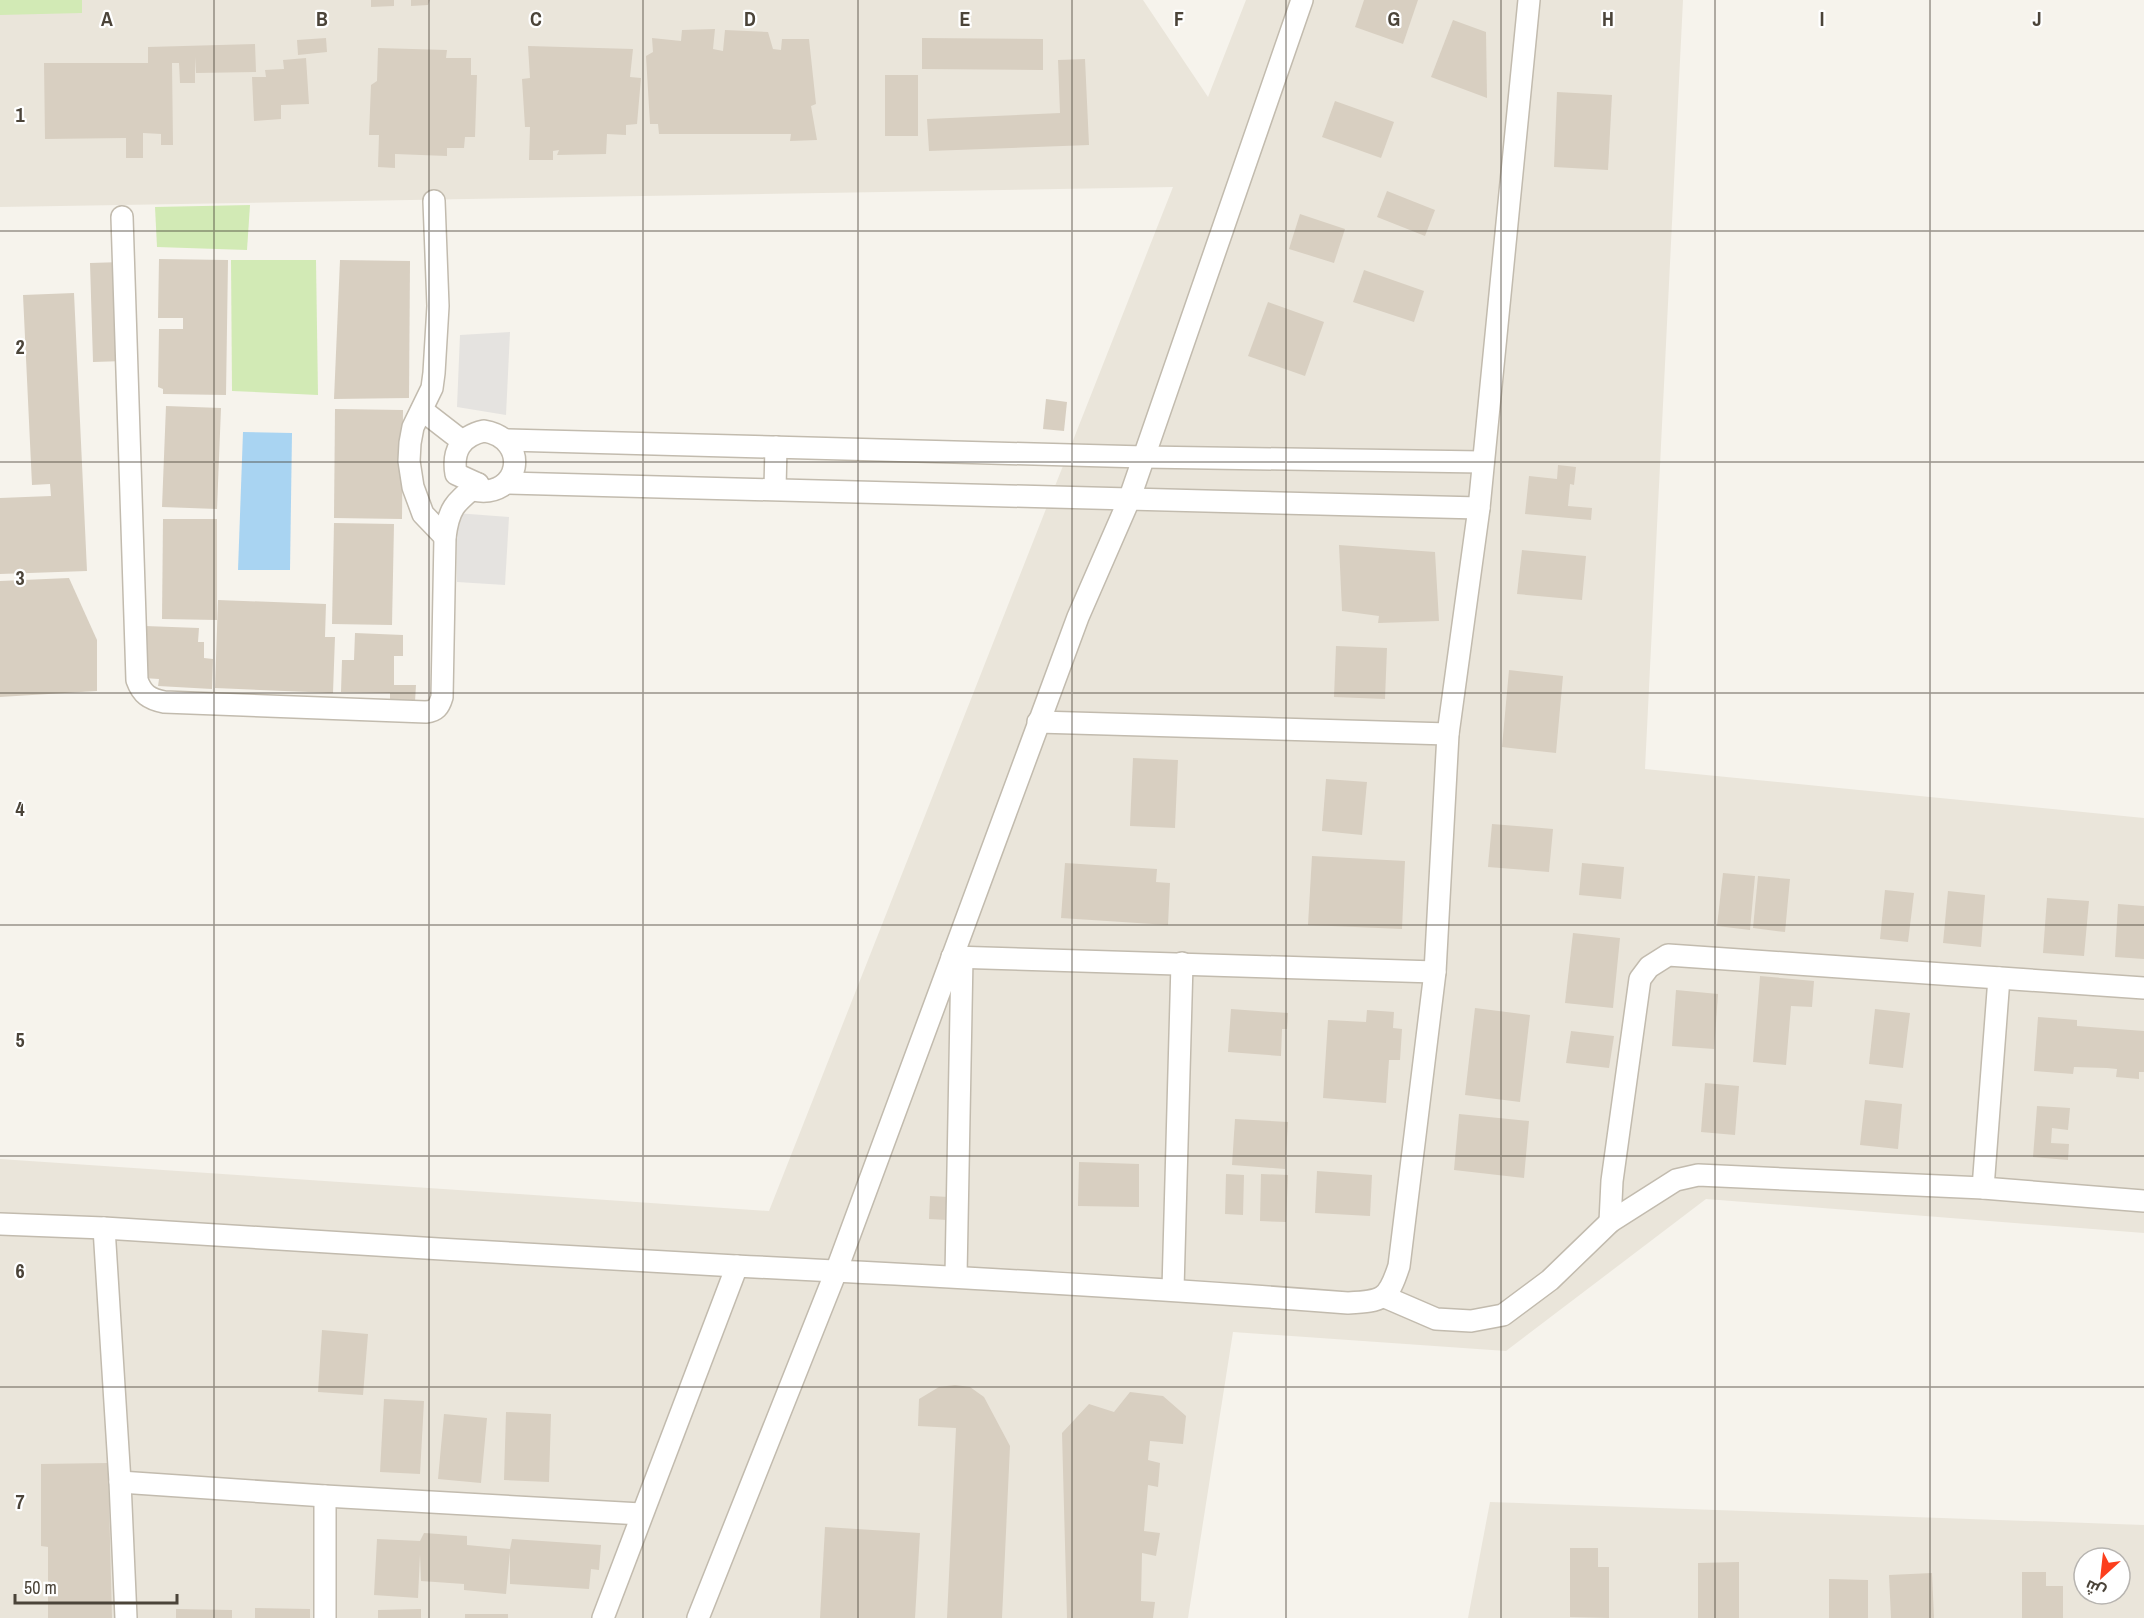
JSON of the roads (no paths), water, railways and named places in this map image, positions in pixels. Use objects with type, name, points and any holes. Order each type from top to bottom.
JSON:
[{"type":"street","points":[[698,1618],[837,1269],[957,957],[1038,722],[1077,617],[1129,500],[1302,0]]},
{"type":"street","points":[[0,1224],[104,1228],[737,1266],[837,1269],[1173,1289],[1348,1303],[1370,1302],[1385,1297],[1394,1284],[1399,1266],[1435,972],[1448,734],[1479,508],[1529,0]]},
{"type":"street","points":[[434,201],[438,306],[432,388],[413,427],[409,461],[413,487],[423,514],[445,537]]},
{"type":"street","points":[[122,217],[137,680],[146,696],[164,702],[435,711],[442,697],[445,537],[448,519],[453,507],[478,484]]},
{"type":"street","points":[[422,410],[462,441]]},
{"type":"street","points":[[484,431],[506,440],[513,450],[515,462],[513,473],[506,483],[496,490],[485,493],[473,490],[478,484],[456,474],[454,462],[456,451],[462,441],[472,434],[484,431]]},
{"type":"street","points":[[506,440],[1144,457],[1482,462]]},
{"type":"street","points":[[775,488],[776,447]]},
{"type":"street","points":[[506,483],[775,488],[1129,500],[1479,508]]},
{"type":"street","points":[[1038,722],[1448,734]]},
{"type":"street","points":[[1610,1222],[1612,1180],[1640,980],[1649,967],[1668,955],[2144,988]]},
{"type":"street","points":[[957,957],[1435,972]]},
{"type":"street","points":[[956,1276],[957,957]]},
{"type":"street","points":[[1173,1289],[1182,963]]},
{"type":"street","points":[[1983,1188],[1999,978]]},
{"type":"street","points":[[1385,1297],[1436,1319],[1470,1321],[1503,1315],[1550,1280],[1610,1222],[1676,1180],[1698,1175],[1983,1188],[2144,1201]]},
{"type":"street","points":[[104,1228],[126,1618]]},
{"type":"street","points":[[603,1618],[737,1266]]},
{"type":"street","points":[[120,1482],[641,1514]]},
{"type":"street","points":[[325,1496],[325,1618]]},
{"type":"water","points":[[243,432],[292,433],[290,570],[238,570]]}]
